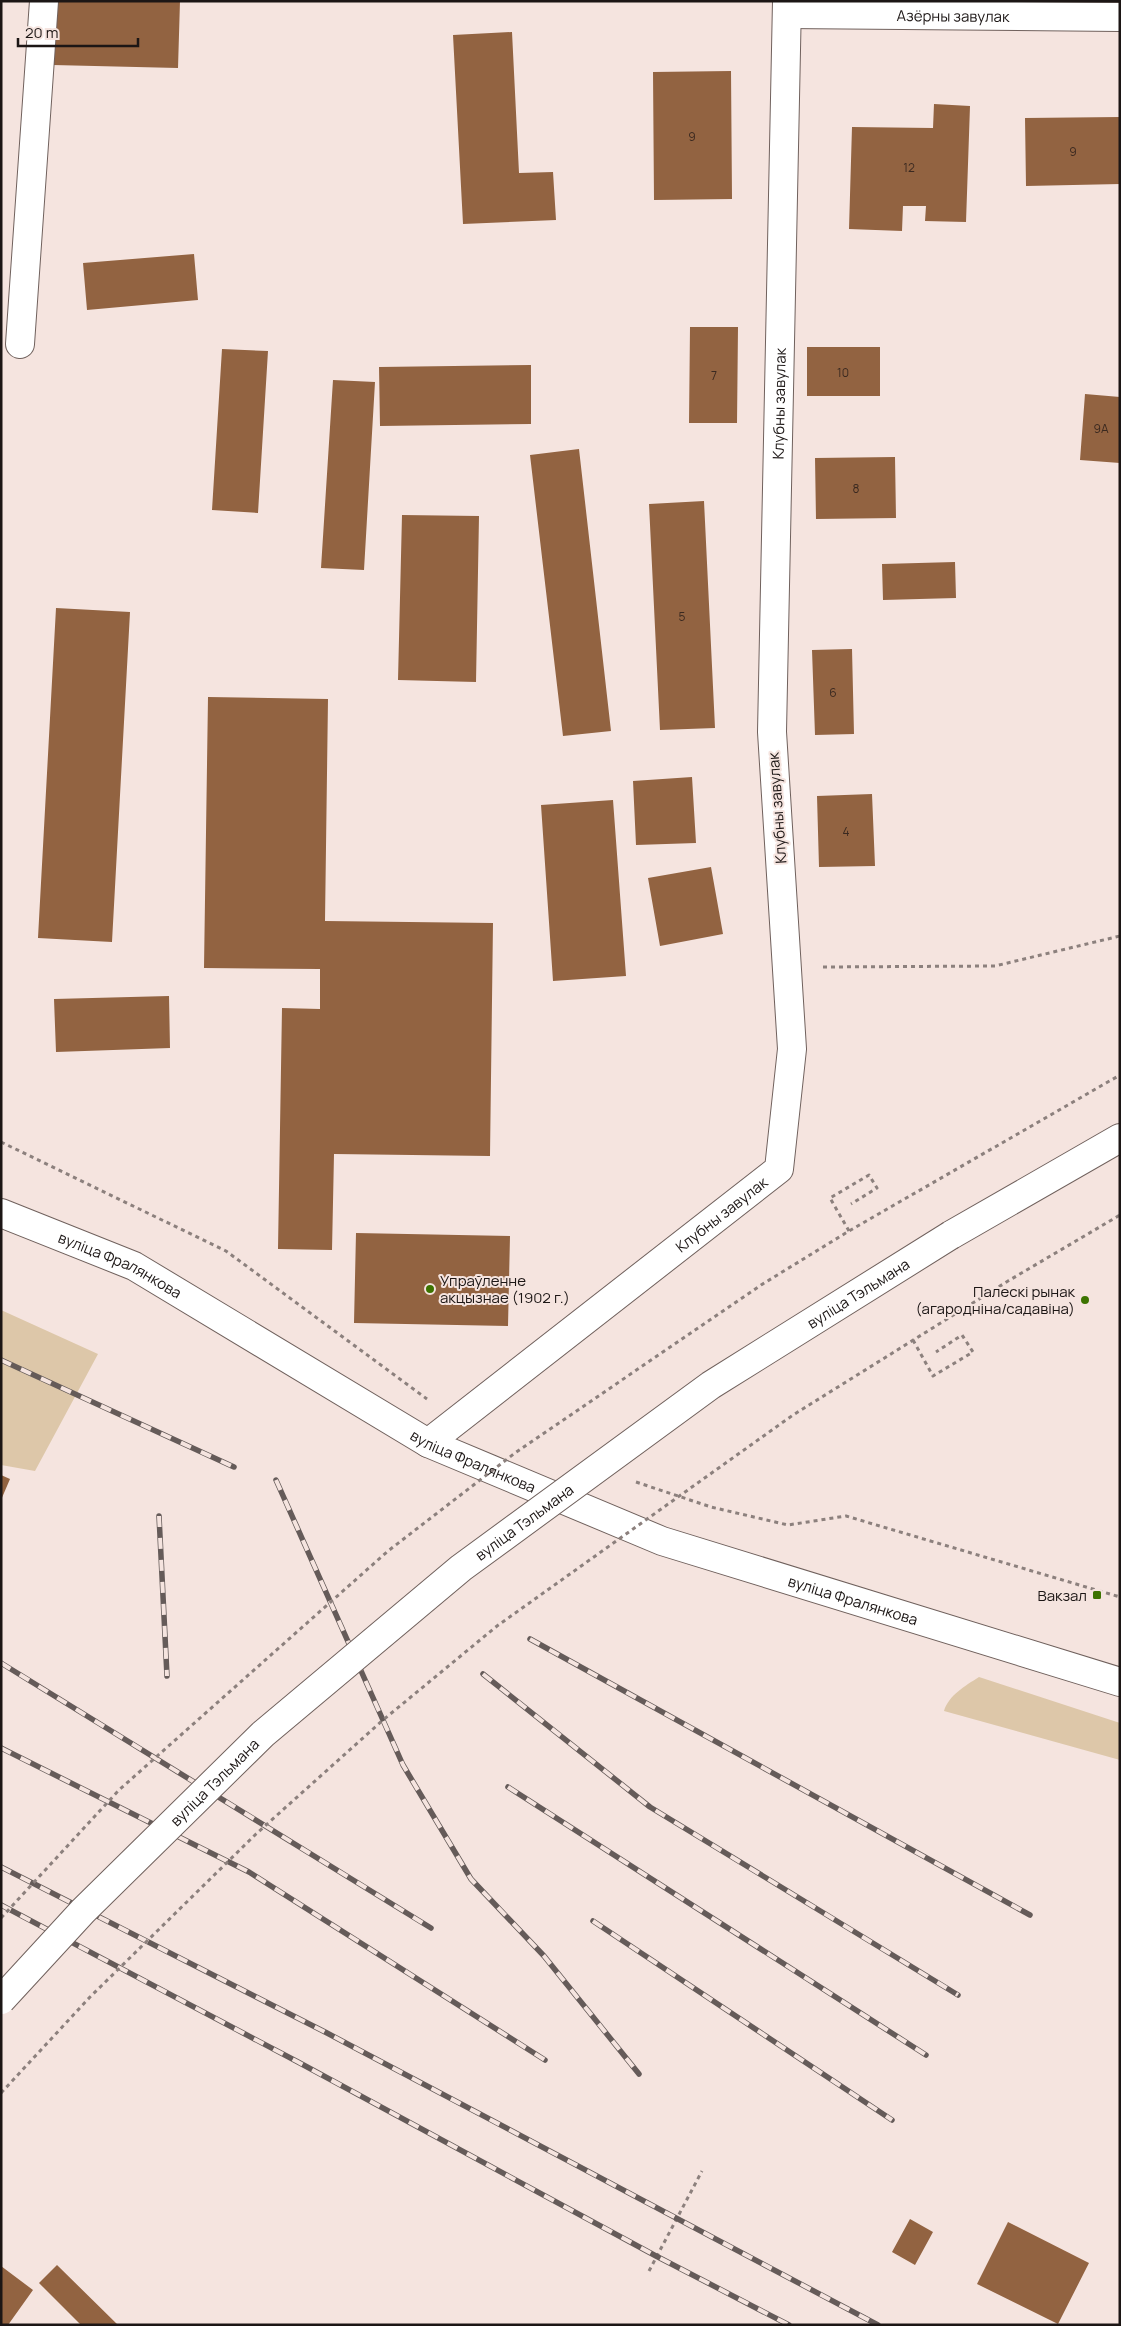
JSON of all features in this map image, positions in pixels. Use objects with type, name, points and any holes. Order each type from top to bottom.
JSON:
[{"type":"street","points":[[20,344],[44,1]]},
{"type":"street","name":"Азёрны завулак","points":[[787,8],[1120,17]]},
{"type":"street","name":"Клубны завулак","points":[[428,1443],[779,1169],[792,1049],[772,732],[787,8]]},
{"type":"street","name":"вуліца Тэльмана","points":[[1,2000],[82,1911],[263,1734],[461,1568],[711,1385],[950,1235],[1120,1138]]},
{"type":"street","name":"вуліца Фралянкова","points":[[1,1213],[134,1266],[428,1443],[662,1541],[1120,1682]]},
{"type":"path","points":[[787,967],[995,966],[1120,936]]},
{"type":"path","points":[[1,1918],[119,1790],[388,1551],[515,1453],[761,1286],[849,1231],[1120,1075]]},
{"type":"path","points":[[1,1142],[226,1251],[420,1394],[458,1419]]},
{"type":"path","points":[[849,1231],[830,1198],[869,1175],[878,1188],[851,1204]]},
{"type":"path","points":[[1,2093],[90,1997],[256,1834],[383,1720],[489,1632],[793,1415],[1120,1215]]},
{"type":"path","points":[[913,1340],[933,1376],[973,1352],[962,1335],[936,1352]]},
{"type":"path","points":[[518,1443],[536,1449]]},
{"type":"path","points":[[628,1480],[711,1507],[788,1525],[846,1516],[1120,1597]]},
{"type":"path","points":[[649,2270],[702,2171]]},
{"type":"shaded area","points":[[1,1310],[98,1354],[35,1471],[1,1465]]},
{"type":"shaded area","points":[[979,1677],[1120,1723],[1120,1760],[944,1711],[946,1705],[963,1687]]},
{"type":"building","points":[[55,1],[180,1],[178,68],[53,65]]},
{"type":"building","points":[[512,32],[519,173],[553,172],[556,220],[463,224],[453,35]]},
{"type":"building","points":[[731,71],[732,199],[654,200],[653,72]]},
{"type":"building","points":[[934,104],[970,106],[966,222],[925,221],[926,206],[903,206],[902,231],[849,229],[852,127],[933,128]]},
{"type":"building","points":[[1120,117],[1120,184],[1026,186],[1025,118]]},
{"type":"building","points":[[194,254],[198,300],[87,310],[83,263]]},
{"type":"building","points":[[690,327],[738,327],[737,423],[689,423]]},
{"type":"building","points":[[807,347],[880,347],[880,396],[807,396]]},
{"type":"building","points":[[222,349],[268,351],[258,513],[212,510]]},
{"type":"building","points":[[531,365],[531,424],[380,426],[379,367]]},
{"type":"building","points":[[333,380],[375,382],[364,570],[321,568]]},
{"type":"building","points":[[1085,394],[1120,397],[1120,463],[1080,460]]},
{"type":"building","points":[[579,449],[611,731],[563,736],[530,455]]},
{"type":"building","points":[[895,457],[896,518],[816,519],[815,458]]},
{"type":"building","points":[[704,501],[715,728],[660,730],[649,504]]},
{"type":"building","points":[[402,515],[479,516],[476,682],[398,680]]},
{"type":"building","points":[[955,562],[956,598],[883,600],[882,564]]},
{"type":"building","points":[[56,608],[130,612],[112,942],[38,938]]},
{"type":"building","points":[[852,649],[854,734],[815,735],[812,650]]},
{"type":"building","points":[[208,697],[328,699],[325,921],[493,923],[490,1156],[334,1154],[332,1250],[278,1249],[282,1008],[320,1009],[320,969],[204,968]]},
{"type":"building","points":[[692,777],[696,843],[636,845],[633,781]]},
{"type":"building","points":[[872,794],[875,866],[819,867],[817,796]]},
{"type":"building","points":[[613,800],[626,976],[553,981],[541,805]]},
{"type":"building","points":[[711,867],[723,934],[660,946],[648,878]]},
{"type":"building","points":[[169,996],[170,1048],[56,1052],[54,999]]},
{"type":"building","points":[[356,1233],[510,1236],[508,1326],[354,1323]]},
{"type":"building","points":[[1,1475],[10,1479],[1,1500]]},
{"type":"building","points":[[910,2219],[933,2232],[915,2265],[892,2252]]},
{"type":"building","points":[[1008,2222],[1089,2263],[1058,2324],[977,2284]]},
{"type":"building","points":[[57,2265],[118,2325],[81,2325],[39,2283]]},
{"type":"building","points":[[1,2266],[33,2290],[8,2325],[1,2325]]},
{"type":"railway","points":[[1,1360],[234,1467]]},
{"type":"railway","points":[[276,1480],[403,1765],[471,1879],[544,1956],[639,2074]]},
{"type":"railway","points":[[159,1516],[167,1676]]},
{"type":"railway","points":[[530,1639],[1030,1915]]},
{"type":"railway","points":[[1,1663],[431,1928]]},
{"type":"railway","points":[[483,1674],[650,1807],[958,1995]]},
{"type":"railway","points":[[1,1748],[249,1872],[545,2060]]},
{"type":"railway","points":[[508,1787],[926,2055]]},
{"type":"railway","points":[[1,1867],[327,2033],[878,2325]]},
{"type":"railway","points":[[1,1905],[298,2062],[656,2256],[789,2325]]},
{"type":"railway","points":[[593,1921],[892,2120]]},
{"type":"place","name":"Упраўленне акцызнае (1902 г.)","points":[[430,1289]]},
{"type":"place","name":"Палескі рынак (агародніна/садавіна)","points":[[1085,1300]]},
{"type":"place","name":"Вакзал","points":[[1097,1595]]}]
